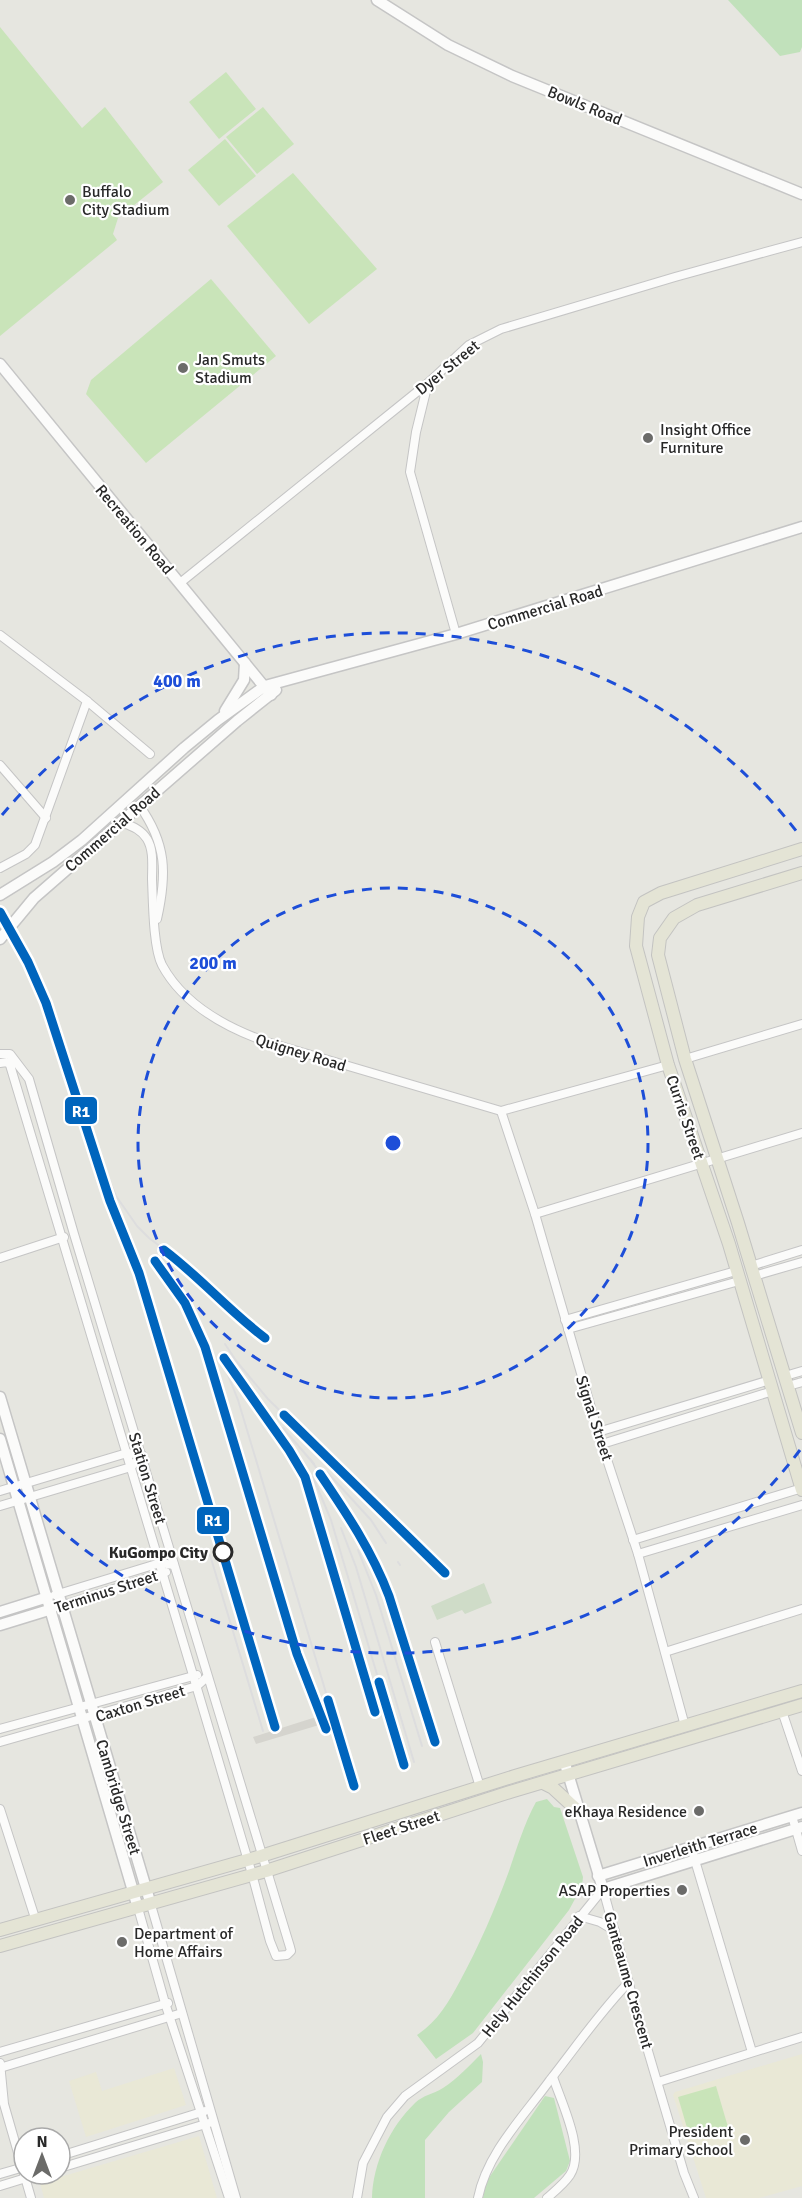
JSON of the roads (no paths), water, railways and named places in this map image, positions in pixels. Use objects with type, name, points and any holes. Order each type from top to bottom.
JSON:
[{"type":"main road","name":"Currie Street","points":[[802,849],[661,893],[644,902],[638,916],[636,946],[668,1065],[703,1162],[802,1488]]},
{"type":"main road","name":"Currie Street","points":[[802,873],[697,905],[674,918],[660,938],[658,955],[685,1059],[802,1433]]},
{"type":"main road","name":"Fleet Street","points":[[0,1930],[248,1860],[515,1776],[802,1691]]},
{"type":"main road","name":"Fleet Street","points":[[0,1946],[151,1905],[510,1792],[802,1705]]},
{"type":"main road","points":[[628,1743],[632,1757]]},
{"type":"main road","points":[[540,1783],[553,1788],[578,1811]]},
{"type":"main road","points":[[334,1833],[338,1847]]},
{"type":"street","name":"Bowls Road","points":[[377,0],[448,45],[512,76],[802,194]]},
{"type":"street","name":"Dyer Street","points":[[180,583],[428,383],[469,345],[501,329],[802,242]]},
{"type":"street","name":"Recreation Road","points":[[0,364],[268,690]]},
{"type":"street","points":[[428,383],[416,432],[410,472],[456,634]]},
{"type":"street","name":"Commercial Road","points":[[0,895],[53,862],[82,840],[218,720],[286,681],[456,634],[802,527]]},
{"type":"street","points":[[0,635],[87,701],[150,754]]},
{"type":"street","points":[[218,720],[241,687],[244,680],[245,663]]},
{"type":"street","name":"Commercial Road","points":[[0,939],[34,898],[237,720],[268,690]]},
{"type":"street","points":[[0,868],[27,854],[35,845],[87,701]]},
{"type":"street","points":[[0,765],[46,818]]},
{"type":"street","name":"Quigney Road","points":[[139,806],[154,828],[160,844],[163,889],[155,926]]},
{"type":"street","name":"Quigney Road","points":[[121,822],[135,828],[148,840],[152,858],[155,926],[162,964],[178,988],[205,1011],[233,1029],[267,1042],[501,1112]]},
{"type":"street","points":[[685,1059],[802,1024]]},
{"type":"street","name":"Station Street","points":[[0,1054],[10,1054],[28,1076],[291,1951],[284,1956],[278,1957],[274,1954],[144,1509],[10,1065],[7,1062],[0,1063]]},
{"type":"street","points":[[501,1112],[668,1065]]},
{"type":"street","name":"Signal Street","points":[[501,1112],[535,1214],[598,1432],[638,1554],[685,1726]]},
{"type":"street","points":[[535,1214],[802,1133]]},
{"type":"street","points":[[0,1258],[74,1234]]},
{"type":"street","points":[[753,1271],[802,1250]]},
{"type":"street","points":[[753,1271],[802,1262]]},
{"type":"street","points":[[565,1320],[738,1276]]},
{"type":"street","points":[[568,1329],[738,1276]]},
{"type":"street","points":[[787,1381],[802,1371]]},
{"type":"street","points":[[787,1381],[802,1382]]},
{"type":"street","points":[[598,1432],[771,1386]]},
{"type":"street","points":[[602,1444],[771,1386]]},
{"type":"street","name":"Cambridge Street","points":[[0,1397],[20,1485],[56,1608],[140,1891],[151,1905],[182,2013],[205,2111],[204,2124],[229,2198]]},
{"type":"street","name":"Cambridge Street","points":[[0,1438],[20,1485]]},
{"type":"street","points":[[0,1491],[127,1453],[142,1455]]},
{"type":"street","points":[[0,1506],[131,1467],[142,1455]]},
{"type":"street","points":[[633,1540],[802,1488]]},
{"type":"street","points":[[144,1509],[157,1505]]},
{"type":"street","points":[[638,1554],[802,1505]]},
{"type":"street","name":"Terminus Street","points":[[0,1612],[160,1563],[174,1565]]},
{"type":"street","name":"Terminus Street","points":[[0,1625],[163,1574],[174,1565]]},
{"type":"street","points":[[665,1652],[802,1610]]},
{"type":"street","points":[[435,1642],[480,1787]]},
{"type":"street","name":"Caxton Street","points":[[0,1729],[193,1675],[207,1677]]},
{"type":"street","name":"Caxton Street","points":[[0,1742],[196,1686],[207,1677]]},
{"type":"street","points":[[782,1711],[802,1771]]},
{"type":"street","name":"Ganteaume Crescent","points":[[564,1763],[603,1889],[684,2173],[694,2198]]},
{"type":"street","points":[[0,1809],[36,1921]]},
{"type":"street","points":[[797,1814],[802,1851]]},
{"type":"street","name":"Inverleith Terrace","points":[[598,1876],[797,1814]]},
{"type":"street","name":"Inverleith Terrace","points":[[603,1889],[799,1828]]},
{"type":"street","points":[[692,1847],[752,2052]]},
{"type":"street","name":"Hely Hutchinson Road","points":[[357,2198],[363,2163],[387,2117],[405,2096],[478,2043],[603,1889]]},
{"type":"street","name":"Cambridge Street","points":[[140,1891],[138,1908],[165,2003],[205,2111],[213,2122],[236,2198]]},
{"type":"street","points":[[579,1916],[600,1922],[615,1931]]},
{"type":"street","points":[[478,2198],[493,2158],[600,2013],[629,1982]]},
{"type":"street","points":[[0,2052],[178,2000]]},
{"type":"street","points":[[4,2104],[0,2066],[182,2013]]},
{"type":"street","points":[[658,2082],[802,2037]]},
{"type":"street","points":[[547,2198],[570,2175],[575,2165],[576,2151],[553,2077]]},
{"type":"street","points":[[0,2095],[12,2131]]},
{"type":"street","points":[[72,2152],[205,2111]]},
{"type":"street","points":[[72,2164],[213,2122]]},
{"type":"railway","points":[[0,912],[17,942]]},
{"type":"railway","points":[[54,1042],[82,1112]]},
{"type":"railway","points":[[85,1119],[116,1196],[137,1226],[185,1265],[240,1319],[265,1338]]},
{"type":"railway","points":[[110,1201],[139,1273],[275,1727]]},
{"type":"railway","points":[[155,1261],[185,1303],[205,1347],[297,1654],[326,1729]]},
{"type":"railway","points":[[225,1344],[268,1399],[445,1573]]},
{"type":"railway","points":[[222,1360],[238,1400],[354,1786]]},
{"type":"railway","points":[[231,1368],[289,1450],[308,1485],[375,1712]]},
{"type":"railway","points":[[283,1428],[314,1464]]},
{"type":"railway","points":[[310,1459],[354,1525],[389,1596],[435,1742]]},
{"type":"railway","points":[[327,1472],[371,1520],[386,1543]]},
{"type":"railway","points":[[313,1477],[331,1520],[404,1765]]},
{"type":"railway","points":[[341,1528],[356,1567],[414,1762]]},
{"type":"railway","points":[[358,1550],[376,1595],[422,1746]]},
{"type":"railway","points":[[210,1555],[263,1731]]},
{"type":"place","name":"Buffalo City Stadium","points":[[70,200]]},
{"type":"place","name":"Jan Smuts Stadium","points":[[183,368]]},
{"type":"place","name":"Insight Office Furniture","points":[[648,438]]},
{"type":"place","name":"KuGompo City","points":[[223,1552]]},
{"type":"place","name":"eKhaya Residence","points":[[699,1811]]},
{"type":"place","name":"ASAP Properties","points":[[682,1890]]},
{"type":"place","name":"Department of Home Affairs","points":[[122,1942]]},
{"type":"place","name":"President Primary School","points":[[745,2140]]}]
